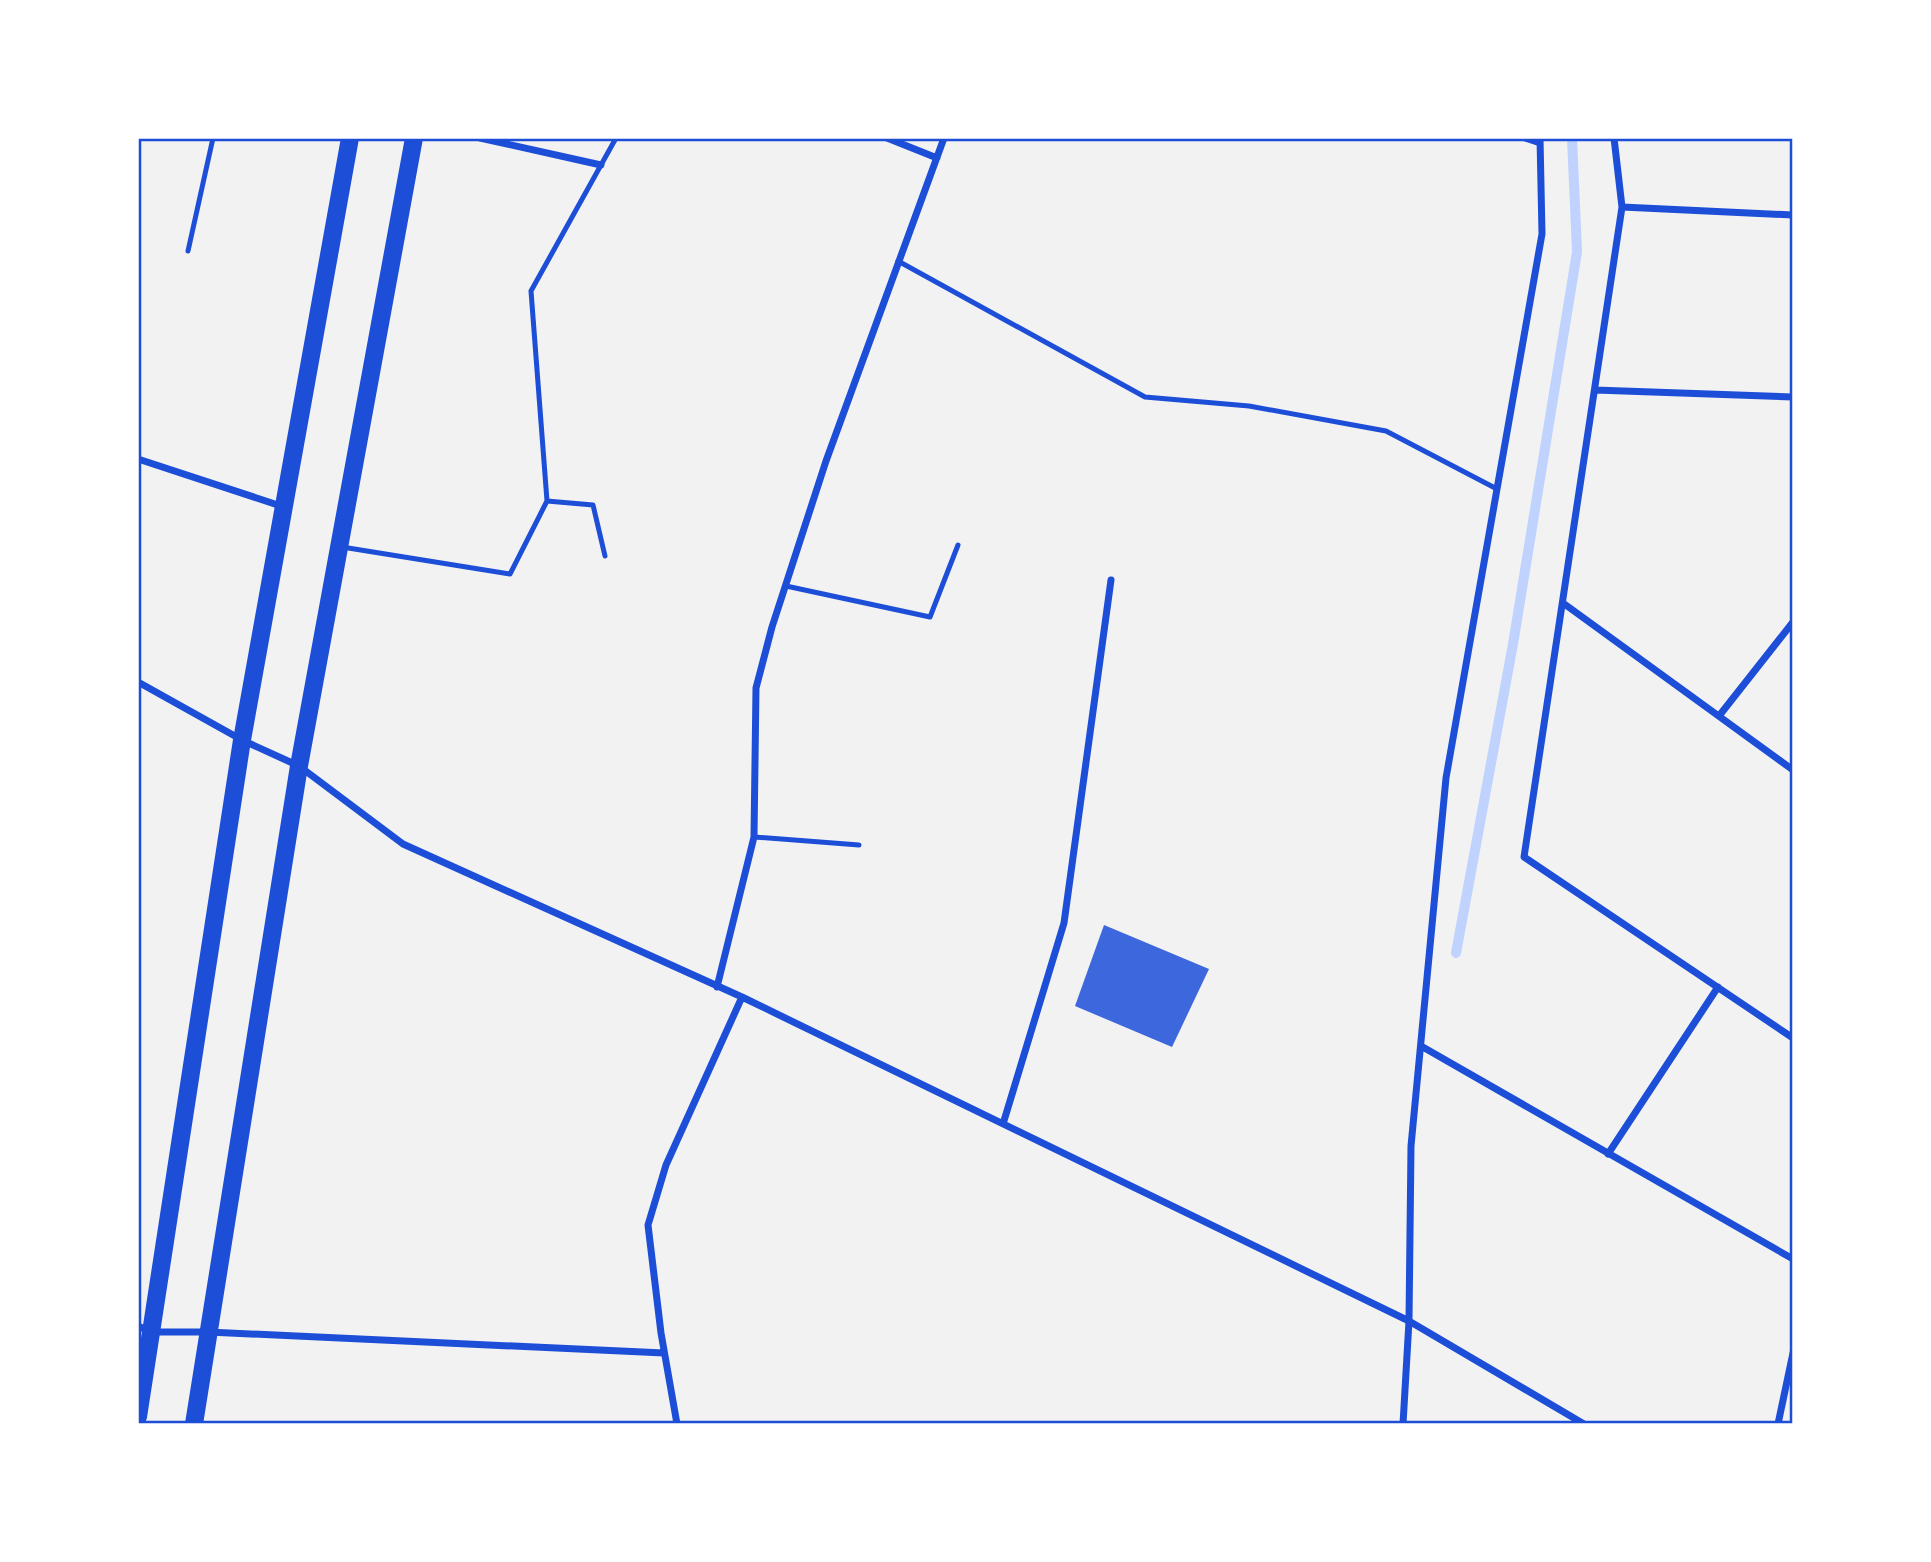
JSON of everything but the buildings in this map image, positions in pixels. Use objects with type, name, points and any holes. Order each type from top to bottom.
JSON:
[{"type":"main road","points":[[138,1418],[145,1329],[242,740],[350,138]]},
{"type":"main road","points":[[194,1424],[299,766],[414,138]]},
{"type":"street","points":[[480,138],[601,165]]},
{"type":"street","points":[[887,138],[937,158]]},
{"type":"street","points":[[717,987],[754,837],[756,688],[826,461],[944,138]]},
{"type":"street","points":[[1614,138],[1622,207],[1524,857],[1793,1038]]},
{"type":"street","points":[[1403,1424],[1409,1321],[1411,1146],[1446,778],[1542,234],[1540,141]]},
{"type":"street","points":[[1622,207],[1793,215]]},
{"type":"street","points":[[1595,390],[1793,397]]},
{"type":"street","points":[[138,459],[284,507]]},
{"type":"street","points":[[1003,1124],[1064,923],[1111,580]]},
{"type":"street","points":[[1563,603],[1793,769]]},
{"type":"street","points":[[1719,716],[1793,622]]},
{"type":"street","points":[[138,682],[242,740],[299,766],[404,844],[742,998],[1409,1321],[1584,1424]]},
{"type":"street","points":[[1608,1154],[1718,988]]},
{"type":"street","points":[[677,1424],[664,1353],[648,1225],[666,1165],[742,998]]},
{"type":"street","points":[[1421,1046],[1793,1259]]},
{"type":"street","points":[[145,1329],[664,1353]]},
{"type":"street","points":[[1778,1424],[1793,1353]]},
{"type":"lane","points":[[188,251],[213,138]]},
{"type":"lane","points":[[340,546],[510,574],[548,501],[531,291],[616,138]]},
{"type":"lane","points":[[1522,138],[1540,141]]},
{"type":"lane","points":[[898,261],[1145,397],[1249,406],[1386,430],[1497,489]]},
{"type":"lane","points":[[548,501],[593,505],[605,556]]},
{"type":"lane","points":[[786,586],[930,617],[958,545]]},
{"type":"lane","points":[[754,837],[859,845]]},
{"type":"waterway","points":[[1456,953],[1513,644],[1577,252],[1572,138]]}]
